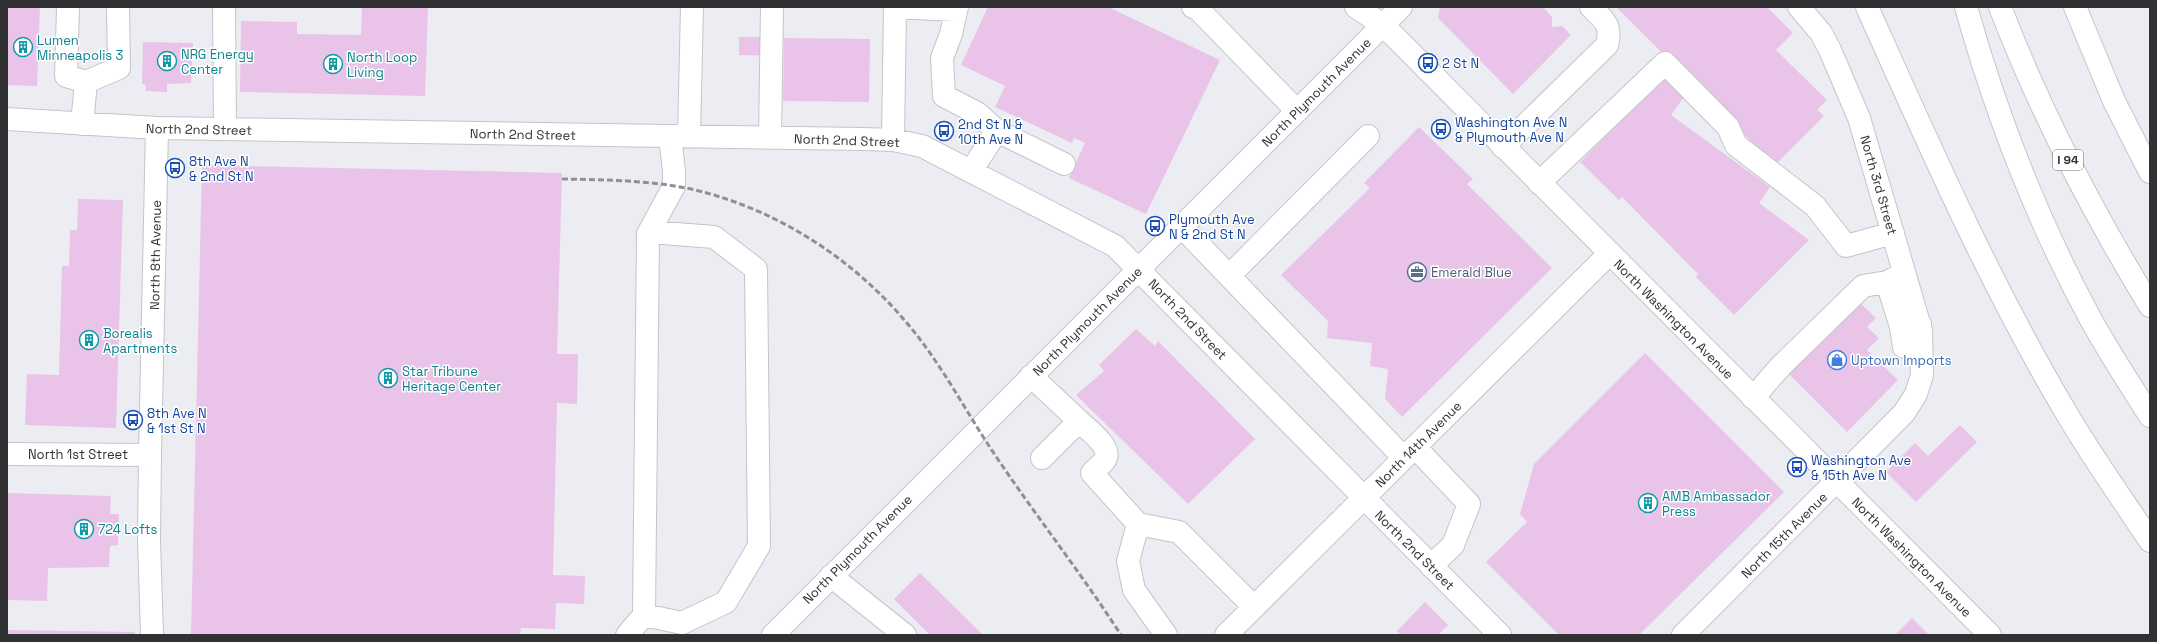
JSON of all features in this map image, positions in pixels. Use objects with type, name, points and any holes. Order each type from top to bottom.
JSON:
[{"type":"main road","points":[[68,7],[66,76],[86,82],[119,68],[118,7]]},
{"type":"main road","points":[[224,7],[225,129]]},
{"type":"main road","points":[[627,635],[644,615],[650,232],[674,186],[674,171],[680,136],[692,7]]},
{"type":"main road","points":[[770,138],[772,7]]},
{"type":"main road","points":[[893,140],[895,7],[956,8],[942,58],[944,96],[977,113],[996,131],[1064,164]]},
{"type":"main road","points":[[1193,7],[1198,9],[1297,111]]},
{"type":"main road","name":"North Washington Avenue","points":[[1356,7],[1383,25],[1609,254],[1990,635]]},
{"type":"main road","name":"North Plymouth Avenue","points":[[773,635],[1401,7]]},
{"type":"main road","points":[[1503,147],[1607,45],[1610,34],[1607,23],[1592,7]]},
{"type":"main road","name":"North 3rd Street","points":[[1799,7],[1820,32],[1830,50],[1860,118],[1893,233],[1896,278],[1904,304],[1908,333],[1923,351],[1922,375]]},
{"type":"main road","points":[[1867,7],[1960,212],[2021,333],[2064,409],[2150,541]]},
{"type":"main road","points":[[1879,7],[1960,212]]},
{"type":"main road","points":[[1966,7],[1996,102],[2014,152],[2043,219],[2090,318],[2150,416]]},
{"type":"main road","name":"I 94","points":[[2000,7],[2027,72],[2074,171],[2150,306]]},
{"type":"main road","points":[[2075,7],[2114,101],[2150,172]]},
{"type":"main road","points":[[1539,183],[1665,63],[1728,127],[1736,145],[1815,206],[1846,246],[1893,233]]},
{"type":"main road","points":[[82,124],[86,82]]},
{"type":"main road","name":"North 2nd Street","points":[[7,119],[157,128],[893,140],[922,146],[1115,246],[1500,635]]},
{"type":"main road","name":"North 8th Avenue","points":[[152,635],[149,540],[157,128]]},
{"type":"main road","points":[[971,171],[996,131]]},
{"type":"main road","points":[[1229,276],[1368,136]]},
{"type":"main road","points":[[2133,140],[2150,164]]},
{"type":"main road","points":[[1181,226],[1229,276],[1410,452],[1469,504],[1453,544],[1431,566]]},
{"type":"main road","points":[[644,615],[682,623],[726,602],[759,546],[756,269],[714,237],[650,232]]},
{"type":"main road","name":"North 14th Avenue","points":[[1226,635],[1609,254]]},
{"type":"main road","points":[[1753,398],[1780,367],[1863,286],[1896,278]]},
{"type":"main road","name":"North 15th Avenue","points":[[1683,635],[1838,482],[1904,413],[1916,394],[1922,375]]},
{"type":"main road","points":[[1031,376],[1106,448],[1108,454],[1105,460],[1092,473],[1138,524],[1179,532],[1254,607]]},
{"type":"main road","points":[[1042,458],[1079,421]]},
{"type":"main road","name":"North 1st Street","points":[[7,454],[150,455]]},
{"type":"main road","points":[[1138,524],[1128,561],[1134,590],[1166,635]]},
{"type":"main road","points":[[831,576],[905,635]]},
{"type":"building","name":"Lumen Minneapolis 3","points":[[7,7],[40,8],[37,86],[7,85]]},
{"type":"building","name":"North Loop Living","points":[[362,7],[428,7],[425,96],[240,92],[241,21],[297,22],[297,34],[361,35]]},
{"type":"building","points":[[988,7],[1108,7],[1220,60],[1146,214],[1069,178],[1085,143],[1074,138],[1072,143],[995,107],[1005,86],[961,65]]},
{"type":"building","points":[[1440,7],[1543,7],[1552,17],[1552,27],[1562,26],[1571,35],[1513,94],[1438,18]]},
{"type":"building","points":[[1616,7],[1767,7],[1793,33],[1776,50],[1827,100],[1817,110],[1824,116],[1775,165]]},
{"type":"building","points":[[739,37],[780,37],[780,56],[739,55]]},
{"type":"building","points":[[784,38],[870,39],[869,102],[783,101]]},
{"type":"building","name":"NRG Energy Center","points":[[143,42],[193,43],[191,83],[167,84],[167,92],[146,91],[146,85],[142,84]]},
{"type":"building","points":[[1665,77],[1684,97],[1671,115],[1770,187],[1759,203],[1809,240],[1734,315],[1696,277],[1698,274],[1622,197],[1619,200],[1580,162]]},
{"type":"building","name":"Emerald Blue","points":[[1419,127],[1473,179],[1467,184],[1552,268],[1402,417],[1385,399],[1388,369],[1370,366],[1372,343],[1327,338],[1328,321],[1281,275],[1370,188],[1364,183]]},
{"type":"building","name":"Star Tribune Heritage Center","points":[[202,165],[562,173],[557,354],[578,354],[577,404],[557,403],[553,575],[585,576],[584,604],[556,603],[555,629],[521,628],[520,635],[191,635]]},
{"type":"building","name":"Borealis Apartments","points":[[78,199],[123,200],[116,428],[25,425],[27,374],[59,375],[62,266],[69,266],[70,230],[77,230]]},
{"type":"building","name":"Uptown Imports","points":[[1856,299],[1876,318],[1867,327],[1879,338],[1867,350],[1898,380],[1847,432],[1785,370]]},
{"type":"building","points":[[1136,329],[1155,346],[1158,341],[1255,439],[1188,504],[1076,395],[1104,371],[1099,365]]},
{"type":"building","name":"AMB Ambassador Press","points":[[1645,353],[1784,492],[1639,635],[1559,635],[1486,562],[1527,522],[1520,514],[1534,464]]},
{"type":"building","points":[[1960,425],[1977,442],[1916,502],[1886,472],[1915,443],[1928,456]]},
{"type":"building","points":[[7,493],[111,496],[110,514],[119,514],[118,545],[110,546],[109,567],[48,568],[47,601],[7,600]]},
{"type":"building","points":[[920,573],[983,635],[930,635],[894,599]]},
{"type":"building","points":[[1425,602],[1448,625],[1438,635],[1401,635],[1397,631]]},
{"type":"building","points":[[1912,618],[1929,635],[1895,635]]},
{"type":"building","points":[[7,630],[135,632],[135,635],[7,635]]},
{"type":"railway","points":[[562,179],[617,180],[671,185],[707,193],[739,203],[769,216],[799,232],[827,250],[853,270],[878,292],[901,316],[922,342],[995,455],[1121,635]]},
{"type":"place","name":"Lumen Minneapolis 3","points":[[23,47]]},
{"type":"place","name":"NRG Energy Center","points":[[167,61]]},
{"type":"place","name":"2 St N","points":[[1428,63]]},
{"type":"place","name":"North Loop Living","points":[[333,64]]},
{"type":"place","name":"Washington Ave N & Plymouth Ave N","points":[[1441,129]]},
{"type":"place","name":"2nd St N & 10th Ave N","points":[[944,131]]},
{"type":"place","name":"8th Ave N & 2nd St N","points":[[175,168]]},
{"type":"place","name":"Plymouth Ave N & 2nd St N","points":[[1155,226]]},
{"type":"place","name":"Emerald Blue","points":[[1417,272]]},
{"type":"place","name":"Borealis Apartments","points":[[89,340]]},
{"type":"place","name":"Uptown Imports","points":[[1837,360]]},
{"type":"place","name":"Star Tribune Heritage Center","points":[[388,378]]},
{"type":"place","name":"8th Ave N & 1st St N","points":[[133,420]]},
{"type":"place","name":"Washington Ave & 15th Ave N","points":[[1797,467]]},
{"type":"place","name":"AMB Ambassador Press","points":[[1648,503]]},
{"type":"place","name":"724 Lofts","points":[[84,529]]}]
